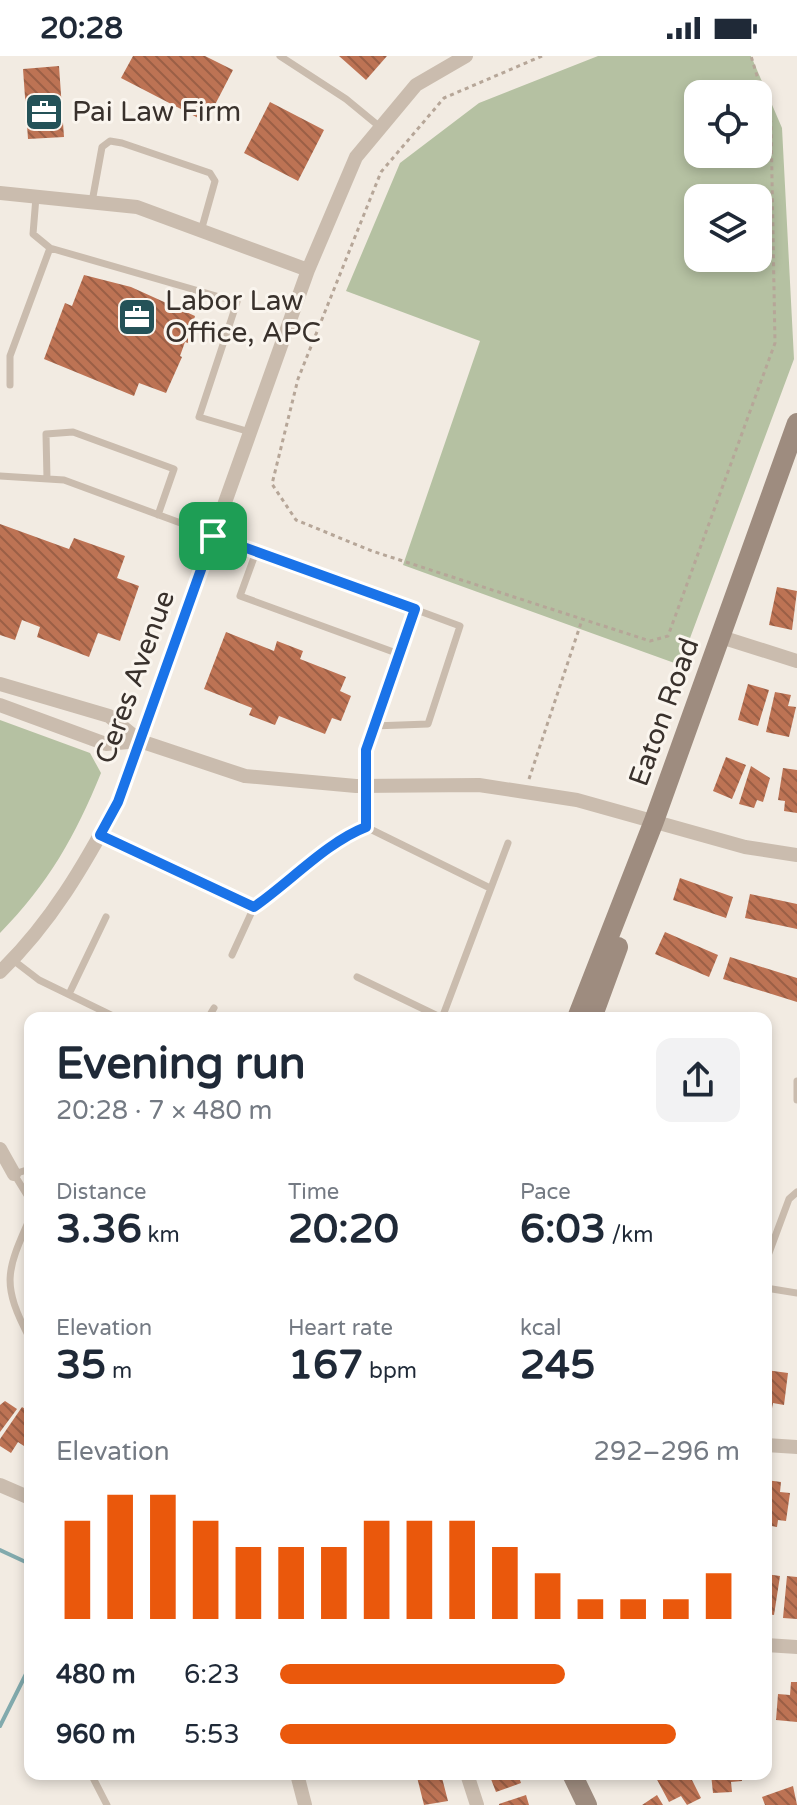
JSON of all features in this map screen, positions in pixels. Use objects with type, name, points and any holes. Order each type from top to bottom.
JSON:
[{"type":"street","name":"Ceres Avenue","points":[[0,972],[29,944],[79,875],[118,802],[308,270],[356,157],[416,85],[466,56]]},
{"type":"street","points":[[0,193],[137,207],[308,270]]},
{"type":"street","name":"Eaton Road","points":[[580,1012],[660,823],[721,637],[797,423]]},
{"type":"street","points":[[721,637],[797,661]]},
{"type":"street","points":[[0,684],[109,716],[140,741],[245,776],[367,786],[479,785],[577,800],[745,847],[797,855]]},
{"type":"street","points":[[0,705],[106,744],[140,741]]},
{"type":"street","points":[[594,1012],[660,823]]},
{"type":"street","points":[[0,1149],[14,1174]]},
{"type":"street","points":[[772,1445],[797,1447]]},
{"type":"street","points":[[0,1485],[24,1495]]},
{"type":"street","points":[[772,1645],[797,1647]]},
{"type":"street","points":[[299,1780],[305,1805]]},
{"type":"street","points":[[469,1780],[477,1805]]},
{"type":"street","points":[[575,1780],[587,1805]]},
{"type":"street","points":[[590,1780],[599,1805]]},
{"type":"lane","points":[[280,56],[346,99],[380,127]]},
{"type":"lane","points":[[92,202],[102,147],[110,141],[122,143],[210,173],[215,181],[201,231]]},
{"type":"lane","points":[[36,197],[33,234],[50,248],[237,302],[199,417],[250,432]]},
{"type":"lane","points":[[10,385],[10,356],[50,248]]},
{"type":"lane","points":[[47,479],[46,434],[73,432],[174,469],[158,515]]},
{"type":"lane","points":[[0,476],[64,480],[460,626],[428,724],[373,726]]},
{"type":"lane","points":[[256,552],[240,596],[399,654]]},
{"type":"lane","points":[[366,827],[366,750],[415,609]]},
{"type":"lane","points":[[232,955],[254,907],[297,876],[339,838],[366,827],[490,888]]},
{"type":"lane","points":[[100,835],[254,907]]},
{"type":"lane","points":[[444,1012],[508,843]]},
{"type":"lane","points":[[69,994],[106,917]]},
{"type":"lane","points":[[13,960],[39,980],[105,1012]]},
{"type":"lane","points":[[357,977],[430,1012]]},
{"type":"lane","points":[[212,1012],[214,1008]]},
{"type":"lane","points":[[797,1081],[797,1100]]},
{"type":"lane","points":[[24,1171],[14,1174],[24,1190]]},
{"type":"lane","points":[[772,1245],[789,1199],[797,1192]]},
{"type":"lane","points":[[24,1232],[8,1268],[10,1290],[24,1324]]},
{"type":"lane","points":[[772,1289],[797,1293]]},
{"type":"lane","points":[[94,1780],[107,1805]]},
{"type":"path","points":[[542,56],[444,98],[381,172],[298,379],[272,484],[296,520],[372,551],[650,641],[668,636],[775,343],[771,122],[751,56]]},
{"type":"path","points":[[525,792],[582,620]]},
{"type":"green space","points":[[598,56],[751,56],[761,80],[684,80],[684,168],[772,168],[772,105],[782,128],[794,359],[680,665],[403,565],[480,341],[346,291],[400,163],[479,103]]},
{"type":"green space","points":[[0,720],[90,753],[101,773],[59,859],[0,933]]},
{"type":"building","points":[[133,56],[205,56],[233,70],[206,122],[121,78]]},
{"type":"building","points":[[339,56],[387,56],[366,80]]},
{"type":"building","points":[[59,66],[64,137],[28,139],[23,69]]},
{"type":"building","points":[[270,102],[324,130],[298,181],[244,153]]},
{"type":"building","points":[[84,275],[131,287],[195,316],[188,343],[185,342],[182,357],[166,393],[139,383],[134,396],[44,359],[65,303],[72,306]]},
{"type":"building","points":[[0,524],[69,549],[74,538],[125,556],[117,578],[139,586],[120,641],[98,633],[89,657],[37,637],[40,627],[22,620],[15,640],[0,635]]},
{"type":"building","points":[[777,587],[797,591],[792,630],[769,625]]},
{"type":"building","points":[[226,632],[274,651],[277,641],[303,651],[300,659],[346,677],[340,691],[351,696],[341,721],[332,718],[325,734],[279,716],[275,725],[249,715],[252,708],[204,689]]},
{"type":"building","points":[[748,684],[769,690],[758,726],[738,720]]},
{"type":"building","points":[[775,692],[791,695],[788,706],[796,707],[789,737],[766,732]]},
{"type":"building","points":[[726,757],[746,765],[732,799],[713,791]]},
{"type":"building","points":[[751,766],[770,778],[763,802],[757,800],[754,808],[739,804]]},
{"type":"building","points":[[783,768],[797,770],[797,813],[784,811],[785,801],[778,800]]},
{"type":"building","points":[[680,878],[733,897],[726,918],[673,900]]},
{"type":"building","points":[[750,894],[797,904],[797,929],[745,918]]},
{"type":"building","points":[[665,932],[718,955],[709,977],[655,954]]},
{"type":"building","points":[[730,957],[797,978],[797,1002],[723,979]]},
{"type":"building","points":[[772,1371],[788,1373],[784,1405],[773,1403],[772,1408]]},
{"type":"building","points":[[5,1401],[17,1409],[0,1432],[0,1405]]},
{"type":"building","points":[[24,1408],[24,1446],[18,1442],[11,1453],[0,1446],[0,1439]]},
{"type":"building","points":[[772,1481],[781,1482],[780,1492],[790,1493],[786,1521],[778,1520],[777,1527],[772,1526]]},
{"type":"building","points":[[772,1575],[780,1576],[772,1615]]},
{"type":"building","points":[[787,1576],[797,1577],[797,1619],[783,1618]]},
{"type":"building","points":[[791,1682],[797,1682],[797,1722],[776,1720],[778,1694],[790,1695]]},
{"type":"building","points":[[418,1780],[443,1780],[448,1801],[424,1805]]},
{"type":"building","points":[[491,1780],[520,1780],[521,1783],[496,1792]]},
{"type":"building","points":[[657,1780],[692,1780],[701,1798],[687,1805],[681,1796],[669,1802]]},
{"type":"building","points":[[712,1780],[742,1780],[731,1782],[732,1792],[713,1793]]},
{"type":"building","points":[[793,1786],[797,1805],[765,1805],[762,1797]]},
{"type":"building","points":[[526,1795],[529,1805],[499,1805],[499,1804]]},
{"type":"building","points":[[657,1795],[663,1805],[642,1805]]},
{"type":"waterway","points":[[0,1550],[24,1561]]},
{"type":"waterway","points":[[0,1726],[24,1678]]},
{"type":"place","name":"Pai Law Firm","points":[[44,112]]},
{"type":"place","name":"Labor Law Office, APC","points":[[137,317]]},
{"type":"route","points":[[213,536],[415,609],[366,750],[366,827],[339,838],[297,876],[254,907],[100,835],[118,802],[213,536]]}]
